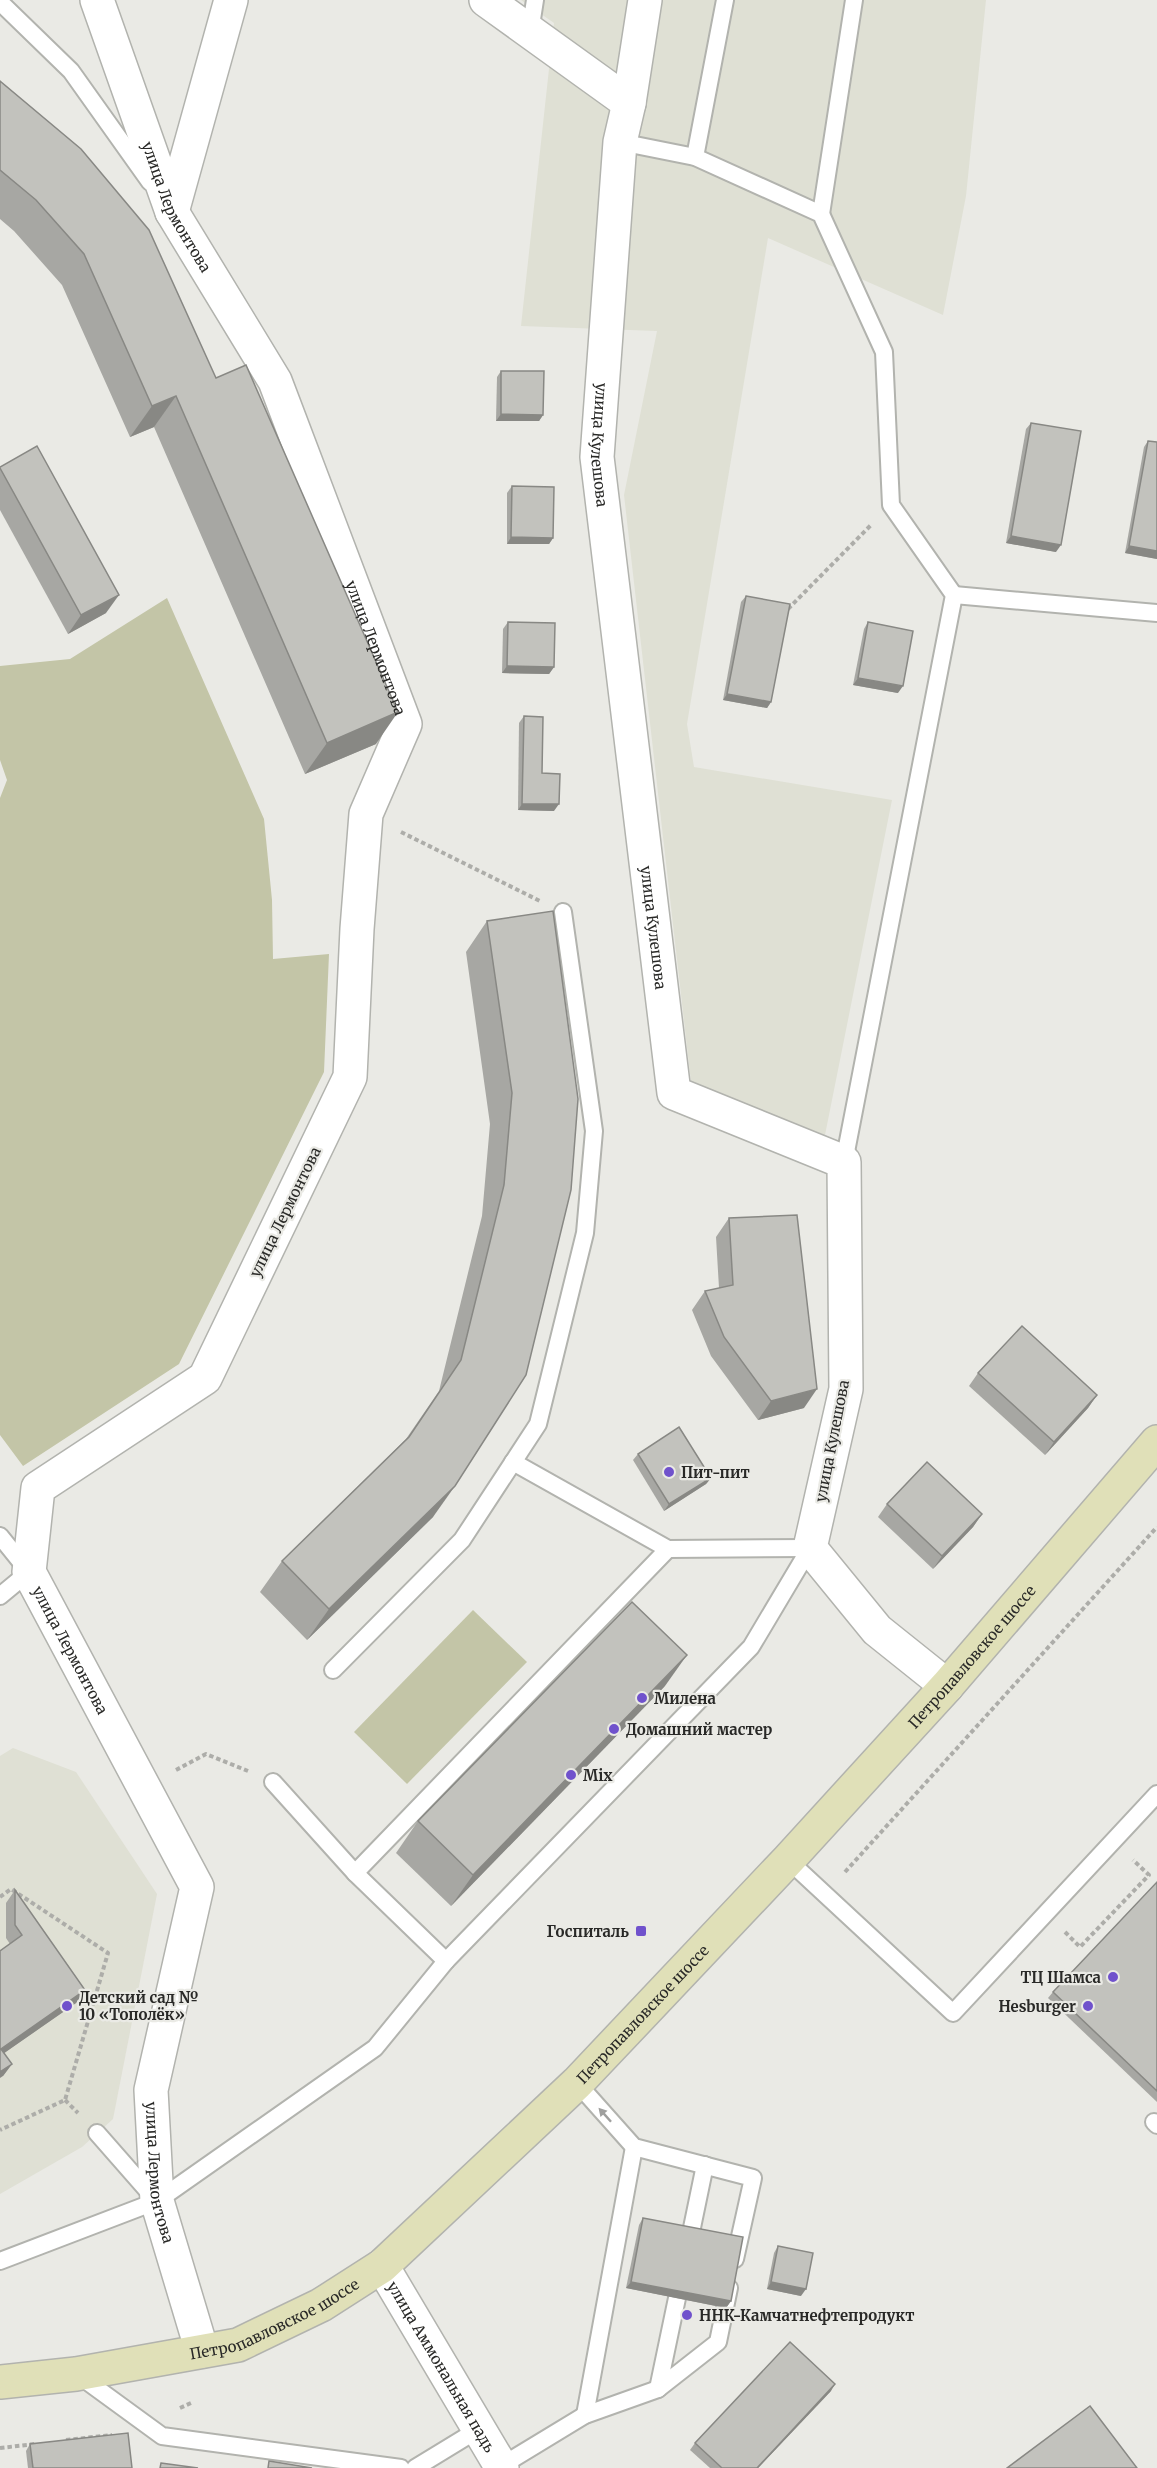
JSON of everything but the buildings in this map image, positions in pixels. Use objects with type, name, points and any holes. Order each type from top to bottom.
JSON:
[{"type":"main road","name":"Петропавловское шоссе","points":[[0,2382],[76,2374],[238,2345],[321,2305],[382,2266],[577,2083],[788,1860],[947,1686],[1157,1442]]},
{"type":"street","name":"улица Лермонтова","points":[[97,0],[172,212],[275,381],[405,724],[366,814],[357,929],[350,1077],[205,1378],[38,1488],[29,1572],[197,1887],[151,2090],[157,2201],[202,2351]]},
{"type":"street","points":[[172,212],[231,0]]},
{"type":"street","points":[[486,0],[532,16],[629,104]]},
{"type":"street","name":"улица Кулешова","points":[[645,0],[629,104],[620,142],[597,457],[674,1093],[844,1162],[846,1389],[810,1548]]},
{"type":"street","points":[[810,1548],[877,1630],[947,1686]]},
{"type":"street","name":"улица Аммональная падь","points":[[382,2266],[501,2467]]},
{"type":"lane","points":[[695,157],[725,0]]},
{"type":"lane","points":[[844,1162],[954,595],[891,505],[884,352],[821,213],[854,0]]},
{"type":"lane","points":[[0,2],[72,71],[172,212]]},
{"type":"lane","points":[[620,142],[695,157],[821,213]]},
{"type":"lane","points":[[954,595],[1157,613]]},
{"type":"lane","points":[[333,1670],[462,1540],[538,1424],[585,1233],[594,1131],[563,912]]},
{"type":"lane","points":[[513,1462],[668,1549],[810,1548]]},
{"type":"lane","points":[[0,1536],[29,1572],[0,1596]]},
{"type":"lane","points":[[0,2261],[157,2201],[375,2048],[446,1961],[751,1647],[810,1548]]},
{"type":"lane","points":[[355,1873],[668,1549]]},
{"type":"lane","points":[[273,1782],[355,1873],[446,1961]]},
{"type":"lane","points":[[788,1860],[953,2013],[1157,1794]]},
{"type":"lane","points":[[501,2467],[585,2415],[658,2389],[718,2343],[753,2178],[634,2146],[577,2083]]},
{"type":"lane","points":[[98,2133],[157,2201]]},
{"type":"lane","points":[[585,2415],[634,2146]]},
{"type":"lane","points":[[658,2389],[705,2165]]},
{"type":"lane","points":[[76,2374],[162,2436],[401,2468]]},
{"type":"lane","points":[[415,2468],[479,2429]]},
{"type":"path","points":[[785,611],[891,505]]},
{"type":"path","points":[[366,814],[563,912]]},
{"type":"path","points":[[845,1872],[1157,1527]]},
{"type":"path","points":[[144,1787],[206,1754],[273,1782]]},
{"type":"path","points":[[1058,1926],[1080,1947],[1149,1875],[1113,1841]]},
{"type":"path","points":[[0,1897],[11,1889],[108,1953],[65,2100],[0,2130]]},
{"type":"path","points":[[57,2441],[124,2433],[147,2425],[191,2403]]},
{"type":"path","points":[[0,2448],[45,2443]]},
{"type":"shaded area","points":[[521,0],[986,0],[966,196],[943,315],[768,238],[687,724],[694,767],[892,800],[825,1135],[691,1082],[624,495],[657,331],[521,326],[554,23]]},
{"type":"shaded area","name":"Детский сад № 10 «Тополёк»","points":[[13,1748],[76,1772],[157,1894],[113,2119],[82,2147],[0,2194],[0,1756]]},
{"type":"green space","points":[[167,598],[264,819],[272,900],[273,959],[329,954],[324,1072],[179,1364],[23,1466],[0,1435],[0,798],[7,780],[0,760],[0,666],[70,659]]},
{"type":"green space","points":[[473,1610],[527,1662],[407,1784],[354,1732]]},
{"type":"place","name":"Пит-пит","points":[[669,1472]]},
{"type":"place","name":"Милена","points":[[642,1698]]},
{"type":"place","name":"Домашний мастер","points":[[614,1729]]},
{"type":"place","name":"Mix","points":[[571,1775]]},
{"type":"place","name":"Госпиталь","points":[[641,1931]]},
{"type":"place","name":"ТЦ Шамса","points":[[1113,1977]]},
{"type":"place","name":"Детский сад № 10 «Тополёк»","points":[[67,2006]]},
{"type":"place","name":"Hesburger","points":[[1088,2006]]},
{"type":"place","name":"ННК-Камчатнефтепродукт","points":[[687,2315]]}]
